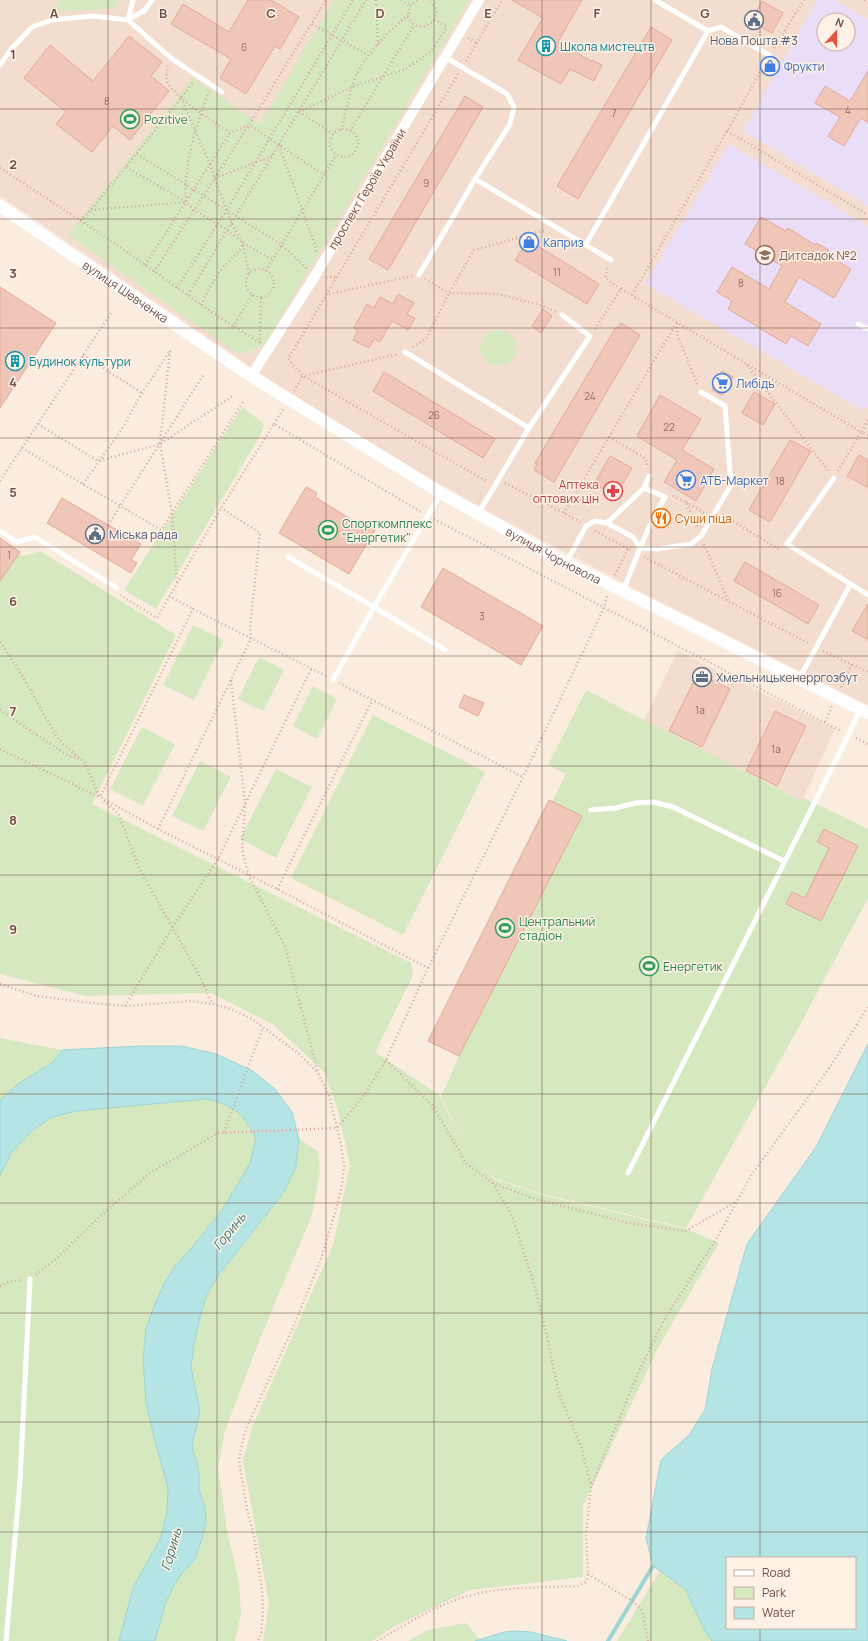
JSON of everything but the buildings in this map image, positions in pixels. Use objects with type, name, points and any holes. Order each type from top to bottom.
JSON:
[{"type":"street","name":"проспект Героїв України","points":[[251,376],[315,276],[479,0]]},
{"type":"street","name":"вулиця Шевченка","points":[[0,206],[251,376]]},
{"type":"street","name":"вулиця Чорновола","points":[[251,376],[478,515],[566,563],[864,711]]},
{"type":"lane","points":[[128,20],[133,0]]},
{"type":"lane","points":[[128,20],[145,10],[152,0]]},
{"type":"lane","points":[[655,0],[708,31]]},
{"type":"lane","points":[[665,6],[669,0]]},
{"type":"lane","points":[[0,65],[32,27],[39,24],[52,20],[93,16],[128,20],[172,59],[222,92]]},
{"type":"lane","points":[[586,244],[708,31],[722,27],[770,55]]},
{"type":"lane","points":[[419,275],[475,179],[510,124],[514,107],[507,94],[445,57]]},
{"type":"lane","points":[[475,179],[611,260]]},
{"type":"lane","points":[[478,515],[529,428],[590,336],[562,315]]},
{"type":"lane","points":[[858,324],[868,329]]},
{"type":"lane","points":[[405,352],[529,428]]},
{"type":"lane","points":[[640,548],[657,549],[690,544],[701,536],[732,484],[725,406],[701,392]]},
{"type":"lane","points":[[607,523],[644,488],[649,476]]},
{"type":"lane","points":[[834,478],[787,544],[868,595]]},
{"type":"lane","points":[[623,591],[654,516],[665,497],[644,488]]},
{"type":"lane","points":[[333,680],[441,493]]},
{"type":"lane","points":[[566,563],[586,526],[595,521],[607,523],[633,537],[640,548]]},
{"type":"lane","points":[[0,531],[16,542],[35,537],[117,588]]},
{"type":"lane","points":[[288,557],[445,650]]},
{"type":"lane","points":[[799,680],[850,585]]},
{"type":"lane","points":[[628,1173],[848,734],[864,711]]},
{"type":"lane","points":[[591,810],[616,808],[636,803],[653,802],[673,807],[784,861]]},
{"type":"lane","points":[[6,1641],[20,1480],[30,1279]]},
{"type":"path","points":[[154,272],[249,125],[326,0]]},
{"type":"path","points":[[177,288],[218,225],[353,0]]},
{"type":"path","points":[[188,295],[366,0]]},
{"type":"path","points":[[376,0],[378,44]]},
{"type":"path","points":[[400,0],[410,6]]},
{"type":"path","points":[[341,130],[352,87],[368,56],[395,26],[408,15],[410,6],[417,0]]},
{"type":"path","points":[[408,15],[414,24],[418,26],[427,26],[436,16],[434,7],[428,0]]},
{"type":"path","points":[[502,0],[288,359],[303,376],[494,486],[507,482],[638,554],[816,647],[868,672]]},
{"type":"path","points":[[632,295],[728,131],[770,55],[804,0]]},
{"type":"path","points":[[864,0],[868,2]]},
{"type":"path","points":[[434,20],[459,33]]},
{"type":"path","points":[[312,24],[368,56]]},
{"type":"path","points":[[350,131],[414,24]]},
{"type":"path","points":[[299,112],[352,87],[403,70],[431,51],[447,27]]},
{"type":"path","points":[[172,59],[166,69],[167,82],[182,98],[230,133]]},
{"type":"path","points":[[80,220],[91,210],[182,98],[198,76]]},
{"type":"path","points":[[186,202],[185,184],[196,130],[201,112],[212,86]]},
{"type":"path","points":[[182,98],[210,165],[226,211],[243,243],[249,274],[246,283],[249,292],[252,295],[261,297],[269,294],[274,286],[273,277],[266,270],[257,270],[249,274]]},
{"type":"path","points":[[299,112],[333,134]]},
{"type":"path","points":[[145,265],[230,133],[249,125]]},
{"type":"path","points":[[249,125],[324,175]]},
{"type":"path","points":[[341,130],[350,131],[357,137],[358,146],[356,150],[353,154],[345,157],[336,155],[331,148],[331,138],[333,134],[341,130]]},
{"type":"path","points":[[728,131],[868,215]]},
{"type":"path","points":[[279,145],[316,248],[316,255]]},
{"type":"path","points":[[136,154],[282,245],[315,276]]},
{"type":"path","points":[[266,270],[274,260],[336,155]]},
{"type":"path","points":[[215,178],[273,156]]},
{"type":"path","points":[[126,167],[186,202],[194,210],[227,230],[243,243],[274,260]]},
{"type":"path","points":[[0,168],[80,220],[188,295],[200,305],[233,327],[260,342],[261,297]]},
{"type":"path","points":[[91,210],[186,202]]},
{"type":"path","points":[[157,618],[303,376],[405,352],[426,339],[449,293],[474,250],[557,227]]},
{"type":"path","points":[[200,305],[213,281],[225,265],[241,250],[243,243]]},
{"type":"path","points":[[611,260],[605,278],[621,289],[868,436]]},
{"type":"path","points":[[328,294],[419,275],[449,293],[498,294],[543,306],[562,315]]},
{"type":"path","points":[[590,336],[621,289]]},
{"type":"path","points":[[233,327],[252,295]]},
{"type":"path","points":[[0,481],[110,313]]},
{"type":"path","points":[[677,322],[677,334],[701,392]]},
{"type":"path","points":[[564,513],[677,322]]},
{"type":"path","points":[[83,484],[122,429],[142,393],[170,351],[160,444],[172,513],[177,584]]},
{"type":"path","points":[[83,355],[142,393]]},
{"type":"path","points":[[746,363],[834,478],[868,420]]},
{"type":"path","points":[[108,525],[204,374]]},
{"type":"path","points":[[38,424],[98,461],[160,444],[234,396]]},
{"type":"path","points":[[22,448],[161,530],[243,402]]},
{"type":"path","points":[[274,424],[428,516],[868,744]]},
{"type":"path","points":[[609,437],[646,459],[649,476]]},
{"type":"path","points":[[670,494],[712,518]]},
{"type":"path","points":[[686,502],[728,601]]},
{"type":"path","points":[[158,829],[251,639],[250,628],[260,533],[222,508]]},
{"type":"path","points":[[716,511],[782,552],[787,544]]},
{"type":"path","points":[[169,596],[523,778]]},
{"type":"path","points":[[0,1286],[12,1281],[30,1279],[57,1258],[94,1222],[150,1173],[218,1132],[337,1128],[365,1094],[386,1060],[428,968],[523,778],[604,608]]},
{"type":"path","points":[[100,797],[193,609]]},
{"type":"path","points":[[0,642],[20,672],[58,738],[85,763],[100,797],[118,813],[139,868],[213,1004]]},
{"type":"path","points":[[125,1006],[172,928],[218,859],[311,669]]},
{"type":"path","points":[[231,680],[245,803],[242,850],[249,876],[285,946],[318,1073],[329,1095],[344,1166],[342,1184],[329,1236],[309,1292],[244,1435],[239,1460],[247,1509],[254,1536],[262,1590],[263,1612],[261,1634],[258,1641]]},
{"type":"path","points":[[277,889],[372,701]]},
{"type":"path","points":[[0,710],[67,755],[82,760]]},
{"type":"path","points":[[0,749],[100,797],[158,829],[428,968]]},
{"type":"path","points":[[0,984],[37,996],[125,1006],[190,1001],[213,1004],[231,1009],[252,1019],[263,1027],[298,1053],[318,1073]]},
{"type":"path","points":[[377,1641],[454,1600],[514,1588],[578,1586],[586,1582],[588,1574],[586,1535],[591,1487],[639,1371],[664,1320],[718,1236],[752,1174],[830,1067],[868,1007]]},
{"type":"path","points":[[224,1132],[263,1027]]},
{"type":"path","points":[[386,1060],[432,1105],[466,1163],[492,1183],[532,1198],[629,1223],[686,1231],[738,1201]]},
{"type":"path","points":[[492,1183],[513,1218],[534,1284],[559,1394],[581,1446],[591,1487]]},
{"type":"path","points":[[588,1574],[631,1600],[642,1610],[648,1641]]},
{"type":"shaded area","points":[[0,0],[868,0],[868,705],[643,593],[496,516],[416,470],[282,388],[0,196]]},
{"type":"shaded area","points":[[817,0],[835,0],[856,12],[816,12],[816,52],[856,52],[856,12],[868,19],[868,206],[743,131]]},
{"type":"shaded area","name":"Дитсадок №2","points":[[729,144],[868,226],[868,404],[864,411],[645,284]]},
{"type":"shaded area","points":[[678,651],[835,729],[802,801],[644,720]]},
{"type":"green space","points":[[60,0],[120,0],[115,8],[52,12]]},
{"type":"green space","points":[[334,0],[469,0],[266,342],[252,351],[238,354],[68,235],[193,78],[260,124]]},
{"type":"green space","points":[[502,330],[511,335],[515,341],[515,355],[511,361],[502,366],[494,366],[485,361],[481,355],[480,344],[485,335],[491,331]]},
{"type":"green space","points":[[242,407],[264,424],[260,436],[156,609],[124,590]]},
{"type":"green space","points":[[0,541],[23,556],[40,551],[176,635],[92,804],[411,963],[413,975],[375,1052],[439,1095],[468,1149],[441,1097],[459,1056],[428,1041],[549,799],[552,801],[566,774],[548,765],[586,690],[802,801],[804,798],[868,829],[868,898],[795,1034],[686,1228],[546,1195],[494,1178],[472,1156],[494,1179],[546,1196],[686,1229],[719,1243],[658,1348],[583,1506],[583,1577],[470,1590],[395,1626],[372,1641],[263,1641],[269,1603],[243,1461],[252,1427],[333,1245],[350,1165],[338,1111],[324,1072],[274,1025],[211,993],[85,996],[0,974]]},
{"type":"green space","points":[[193,625],[224,640],[194,700],[163,685]]},
{"type":"green space","points":[[259,657],[284,670],[263,711],[238,699]]},
{"type":"green space","points":[[313,686],[337,699],[317,739],[293,726]]},
{"type":"green space","points":[[373,715],[485,772],[403,935],[291,878]]},
{"type":"green space","points":[[142,727],[175,744],[143,806],[110,789]]},
{"type":"green space","points":[[200,761],[231,777],[203,831],[172,816]]},
{"type":"green space","points":[[276,769],[312,787],[276,858],[240,839]]},
{"type":"green space","points":[[0,1038],[62,1050],[53,1062],[18,1084],[0,1100]]},
{"type":"green space","points":[[207,1099],[232,1108],[247,1122],[256,1138],[250,1163],[239,1182],[222,1210],[175,1266],[146,1328],[143,1361],[146,1402],[168,1488],[167,1512],[161,1537],[150,1556],[125,1617],[119,1641],[0,1641],[0,1278],[2,1276],[0,1276],[0,1175],[12,1152],[33,1130],[50,1118],[76,1111]]},
{"type":"green space","points":[[299,1139],[318,1151],[320,1172],[312,1215],[261,1336],[225,1431],[218,1467],[227,1531],[239,1582],[241,1615],[235,1641],[155,1641],[165,1604],[183,1572],[194,1561],[205,1507],[199,1490],[199,1474],[192,1445],[197,1394],[191,1367],[200,1317],[207,1294],[220,1273],[284,1192],[296,1167]]},
{"type":"green space","points":[[660,1571],[685,1589],[705,1631],[712,1641],[617,1641]]},
{"type":"green space","points":[[466,1623],[479,1639],[475,1641],[408,1641],[428,1630]]},
{"type":"water","points":[[868,1044],[868,1641],[712,1641],[705,1631],[685,1589],[653,1566],[646,1538],[661,1460],[689,1435],[705,1410],[712,1369],[747,1244],[816,1147]]},
{"type":"water","name":"Горинь","points":[[141,1046],[181,1046],[216,1054],[253,1071],[275,1089],[292,1112],[299,1139],[296,1167],[284,1192],[220,1273],[207,1294],[200,1317],[191,1367],[200,1412],[192,1445],[197,1461],[199,1490],[205,1507],[206,1522],[202,1539],[194,1561],[183,1572],[165,1604],[155,1641],[119,1641],[133,1588],[161,1537],[167,1512],[168,1488],[146,1402],[143,1361],[146,1328],[165,1282],[175,1266],[222,1210],[250,1163],[256,1138],[247,1122],[232,1108],[207,1099],[76,1111],[50,1118],[33,1130],[12,1152],[0,1175],[0,1100],[18,1084],[53,1062],[62,1050]]},
{"type":"water","points":[[504,1632],[531,1632],[567,1641],[475,1641]]},
{"type":"waterway","points":[[608,1641],[653,1566]]},
{"type":"place","name":"Нова Пошта #3","points":[[754,20]]},
{"type":"place","name":"Школа мистецтв","points":[[546,46]]},
{"type":"place","name":"Фрукти","points":[[770,66]]},
{"type":"place","name":"Pozitive","points":[[130,119]]},
{"type":"place","name":"Каприз","points":[[529,242]]},
{"type":"place","name":"Дитсадок №2","points":[[765,255]]},
{"type":"place","name":"Будинок культури","points":[[15,361]]},
{"type":"place","name":"Либідь","points":[[722,383]]},
{"type":"place","name":"АТБ-Маркет","points":[[686,480]]},
{"type":"place","name":"Аптека оптових цін","points":[[613,491]]},
{"type":"place","name":"Суши піца","points":[[661,518]]},
{"type":"place","name":"Спорткомплекс \"Енергетик\"","points":[[328,530]]},
{"type":"place","name":"Міська рада","points":[[95,534]]},
{"type":"place","name":"Хмельницькенерргозбут","points":[[702,677]]},
{"type":"place","name":"Центральний стадіон","points":[[505,928]]},
{"type":"place","name":"Енергетик","points":[[649,966]]}]
